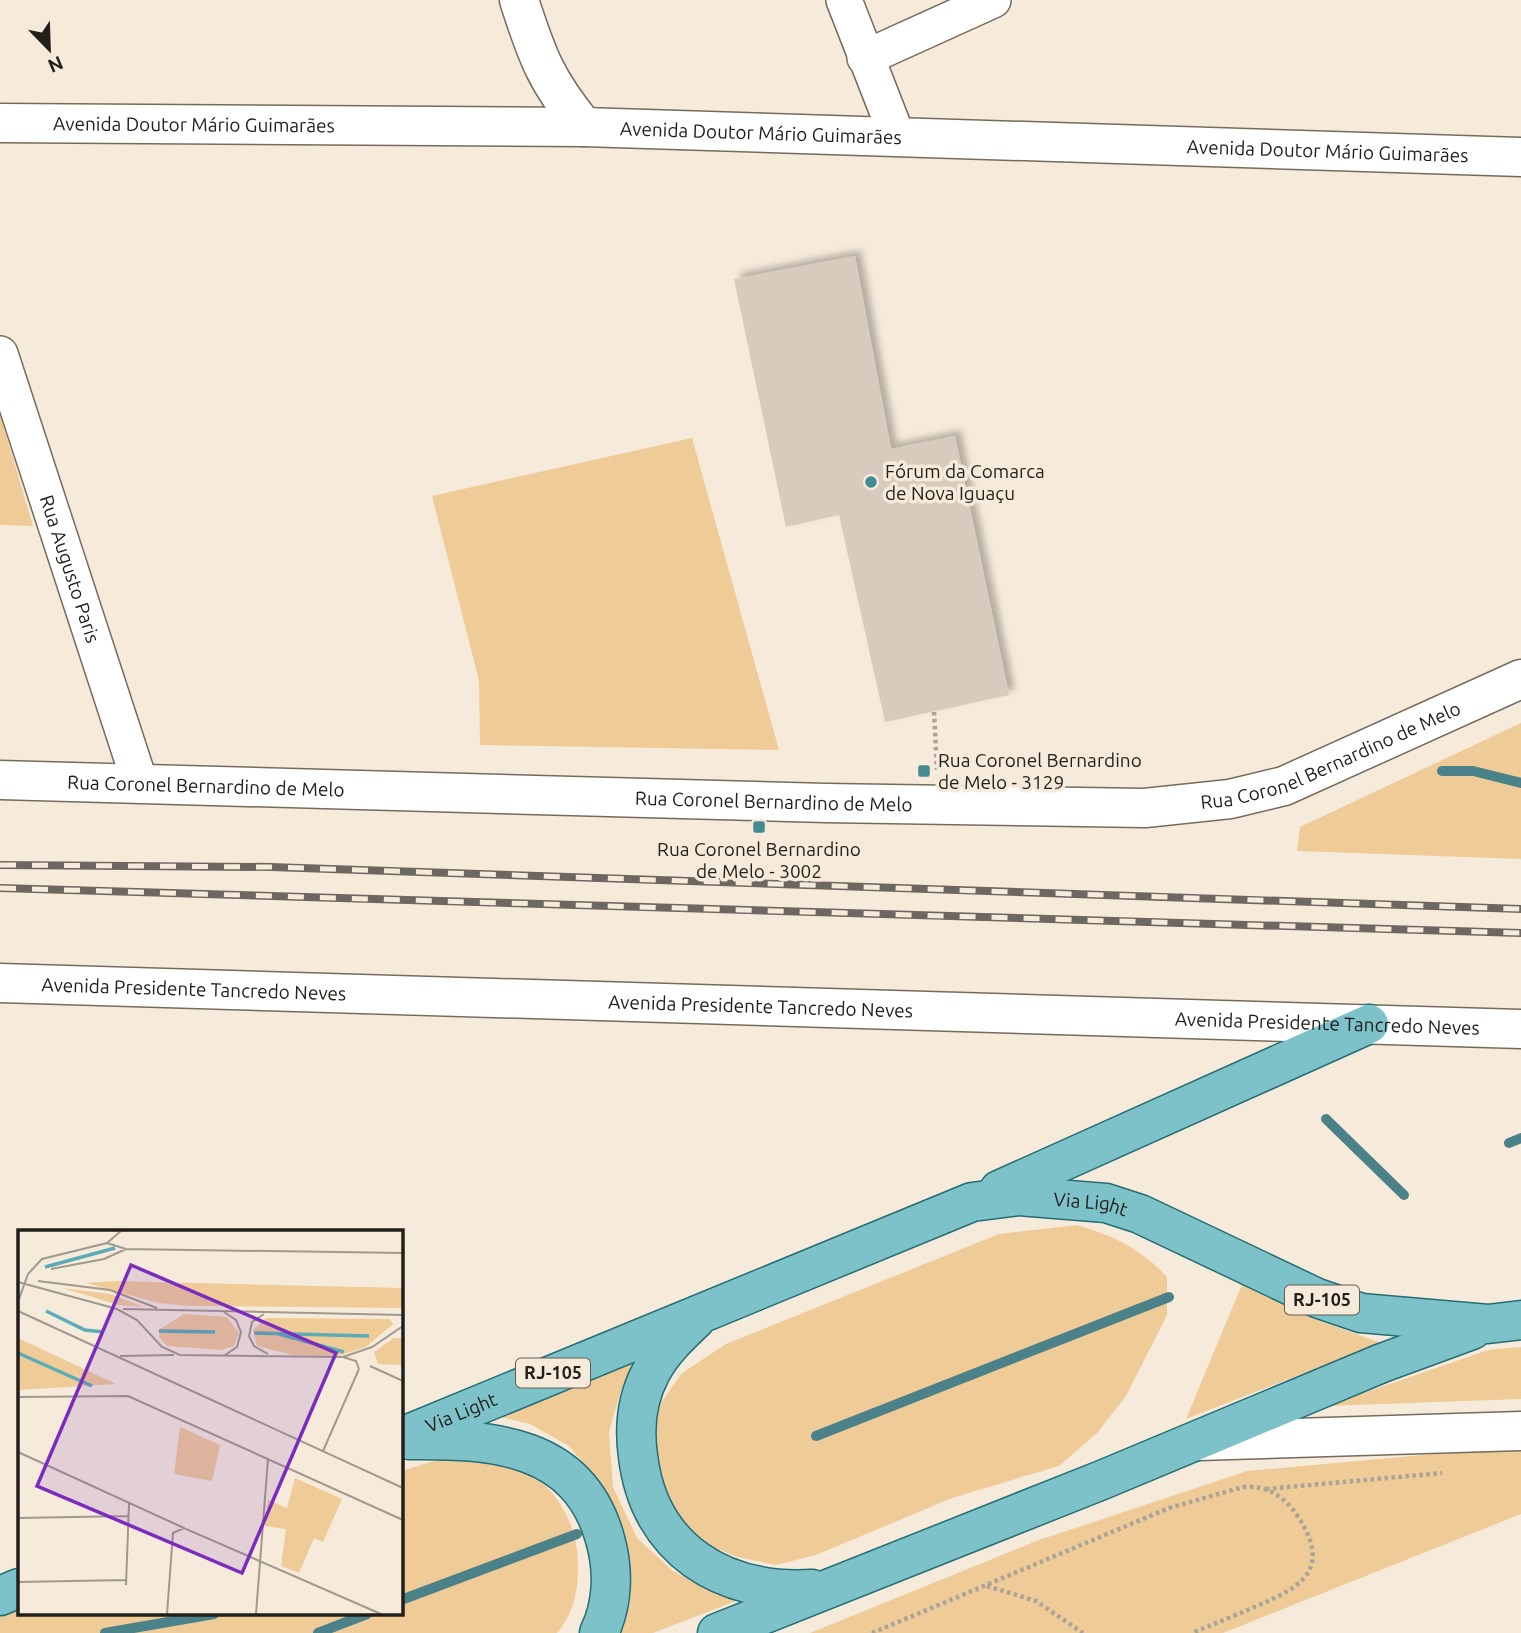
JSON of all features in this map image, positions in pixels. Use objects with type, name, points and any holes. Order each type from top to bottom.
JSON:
[{"type":"main road","points":[[519,0],[540,64],[559,96],[584,127]]},
{"type":"main road","points":[[484,127],[520,101],[532,84],[540,64]]},
{"type":"main road","name":"Avenida Doutor Mário Guimarães","points":[[0,123],[584,127],[1521,157]]},
{"type":"main road","name":"Rua Coronel Bernardino de Melo","points":[[0,780],[827,803],[1144,808],[1230,799],[1284,786],[1319,773],[1521,679]]},
{"type":"main road","name":"Avenida Presidente Tancredo Neves","points":[[0,983],[1521,1029]]},
{"type":"main road","points":[[972,1202],[1369,1024]]},
{"type":"main road","name":"Via Light","points":[[402,1438],[972,1202],[1018,1196],[1106,1203],[1140,1214],[1300,1291],[1337,1305],[1378,1315],[1505,1322]]},
{"type":"main road","points":[[706,1310],[673,1341],[644,1388],[636,1431],[640,1479],[651,1508],[664,1529],[682,1549],[727,1578],[765,1588],[828,1589]]},
{"type":"main road","name":"Via Light","points":[[717,1633],[1196,1441],[1382,1363],[1505,1322]]},
{"type":"main road","name":"Via Light","points":[[1196,1441],[1521,1432]]},
{"type":"main road","points":[[402,1438],[468,1440],[498,1444],[531,1454],[568,1476],[592,1506],[608,1549],[611,1589],[599,1633]]},
{"type":"main road","points":[[0,1596],[18,1588]]},
{"type":"street","points":[[844,0],[897,135]]},
{"type":"street","points":[[865,58],[993,0]]},
{"type":"street","name":"Rua Augusto Paris","points":[[0,354],[140,783]]},
{"type":"path","points":[[934,712],[939,803]]},
{"type":"path","points":[[872,1633],[1169,1508],[1243,1487],[1265,1489],[1452,1472]]},
{"type":"path","points":[[1192,1633],[1297,1587],[1310,1570],[1311,1546],[1305,1528],[1285,1501],[1265,1489]]},
{"type":"path","points":[[986,1586],[1036,1601],[1083,1633]]},
{"type":"shaded area","points":[[0,414],[33,526],[0,525]]},
{"type":"shaded area","points":[[692,438],[779,750],[480,745],[479,681],[432,496]]},
{"type":"shaded area","points":[[1521,723],[1521,859],[1297,851],[1300,827]]},
{"type":"shaded area","points":[[1077,1225],[1126,1244],[1147,1258],[1167,1277],[1167,1315],[1126,1396],[1097,1433],[1059,1466],[952,1498],[816,1555],[776,1565],[737,1557],[686,1536],[662,1493],[653,1439],[660,1404],[682,1373],[726,1344],[999,1234]]},
{"type":"shaded area","points":[[1243,1282],[1306,1316],[1381,1343],[1186,1419]]},
{"type":"shaded area","points":[[1521,1347],[1521,1399],[1326,1406],[1488,1350]]},
{"type":"shaded area","points":[[639,1358],[622,1387],[609,1432],[613,1487],[637,1538],[673,1571],[717,1593],[749,1596],[653,1633],[610,1633],[625,1592],[627,1545],[606,1491],[569,1446],[530,1424],[493,1415]]},
{"type":"shaded area","points":[[1521,1446],[1521,1514],[1223,1633],[810,1633],[1039,1540],[1247,1471]]},
{"type":"shaded area","points":[[460,1453],[512,1465],[527,1472],[552,1493],[562,1506],[574,1536],[578,1577],[571,1611],[557,1633],[0,1633],[0,1610],[18,1602],[18,1616],[402,1616],[402,1471]]},
{"type":"building","name":"Fórum da Comarca de Nova Iguaçu","points":[[855,256],[891,449],[955,436],[1009,695],[885,722],[839,515],[786,527],[734,279]]},
{"type":"waterway","points":[[1442,771],[1473,771],[1521,783]]},
{"type":"waterway","points":[[1326,1119],[1404,1195]]},
{"type":"waterway","points":[[1509,1143],[1521,1138]]},
{"type":"waterway","points":[[816,1436],[1169,1297]]},
{"type":"waterway","points":[[402,1600],[577,1534]]},
{"type":"waterway","points":[[105,1633],[203,1616]]},
{"type":"waterway","points":[[318,1633],[362,1616]]},
{"type":"railway","points":[[0,865],[271,867],[1521,909]]},
{"type":"railway","points":[[0,888],[1521,933]]},
{"type":"place","name":"Fórum da Comarca de Nova Iguaçu","points":[[871,482]]},
{"type":"place","name":"Rua Coronel Bernardino de Melo - 3129","points":[[924,771]]},
{"type":"place","name":"Rua Coronel Bernardino de Melo - 3002","points":[[759,827]]}]
